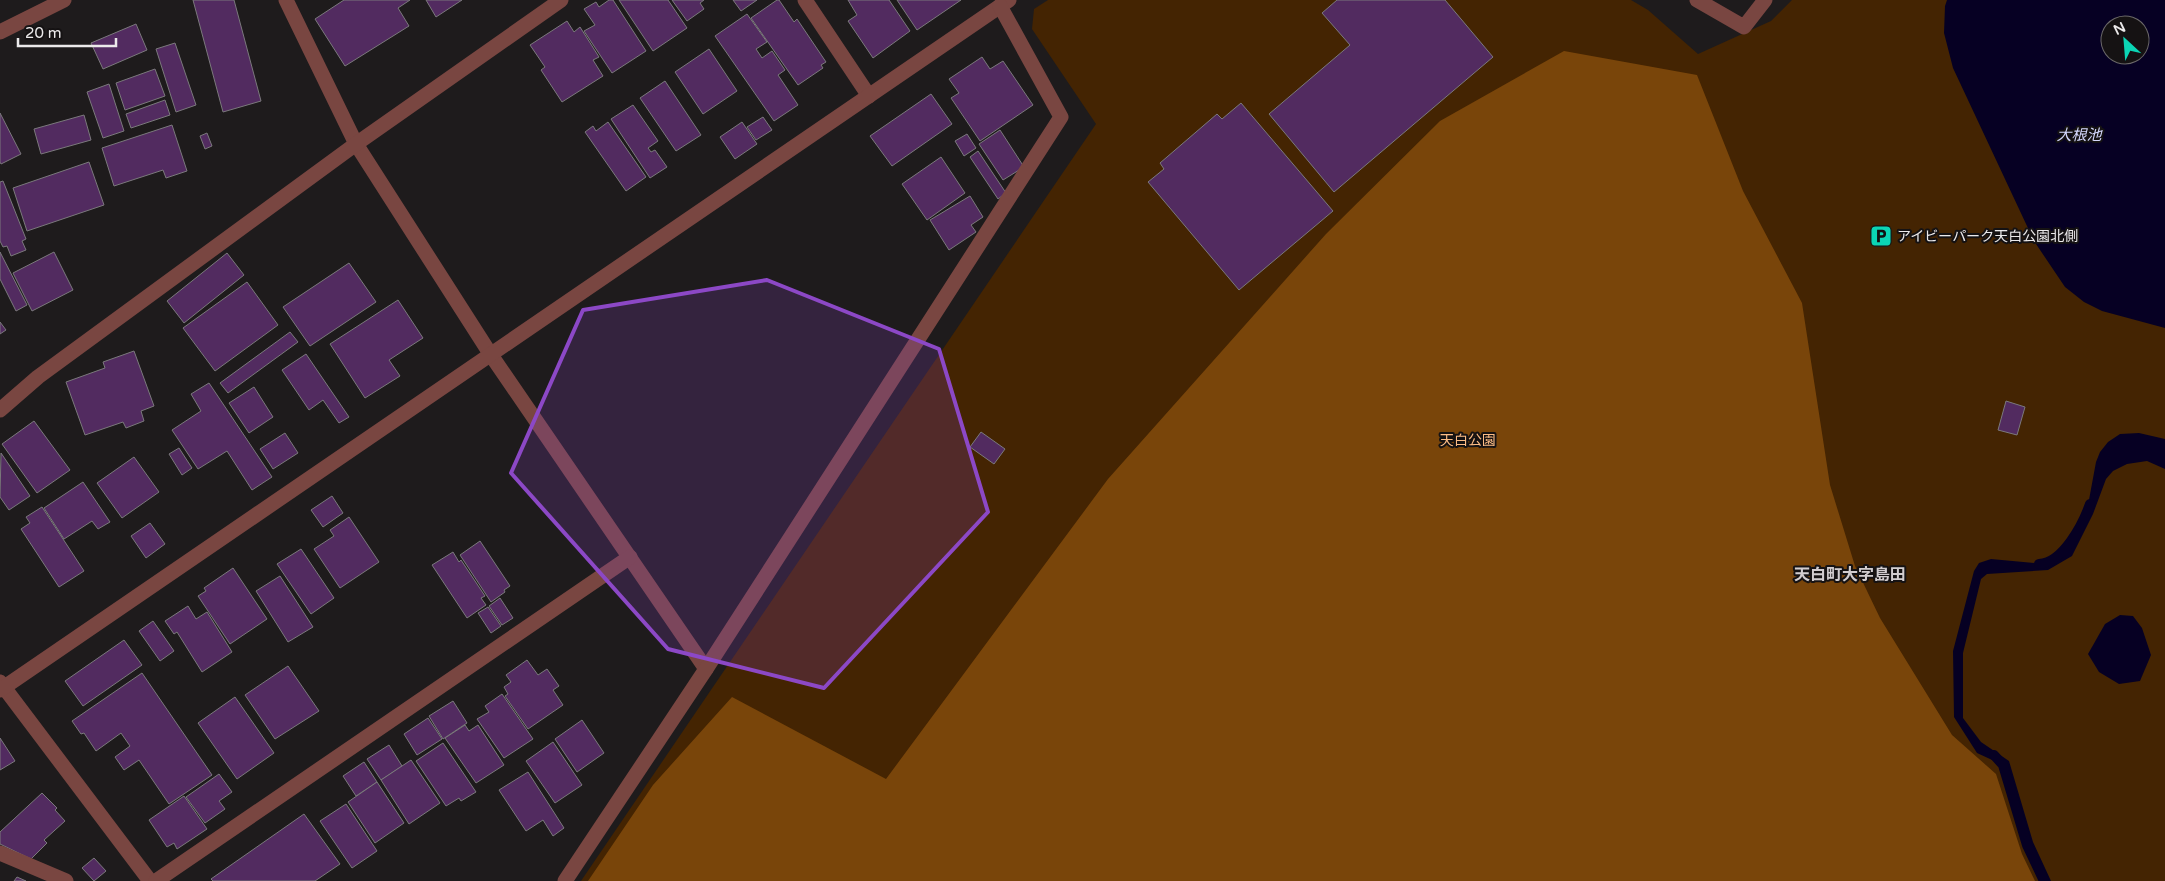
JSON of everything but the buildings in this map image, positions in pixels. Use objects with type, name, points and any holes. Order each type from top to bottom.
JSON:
[{"type":"street","points":[[0,32],[64,0]]},
{"type":"street","points":[[286,0],[356,144],[491,354],[706,669]]},
{"type":"street","points":[[0,410],[38,377],[356,144],[561,0]]},
{"type":"street","points":[[805,0],[869,96]]},
{"type":"street","points":[[1697,0],[1744,27],[1765,0]]},
{"type":"street","points":[[150,881],[2,687],[1004,3],[1061,117],[706,669],[565,881]]},
{"type":"street","points":[[156,881],[630,557]]},
{"type":"street","points":[[0,853],[66,881]]},
{"type":"highlighted area","points":[[767,280],[939,349],[988,512],[824,688],[668,649],[511,473],[583,310]]},
{"type":"green space","name":"天白公園","points":[[1048,0],[1631,0],[1648,10],[1698,54],[1771,21],[1792,0],[2165,0],[2165,881],[581,881],[1096,124],[1032,29],[1034,9]]},
{"type":"green space","points":[[1564,51],[1697,75],[1743,191],[1802,303],[1830,485],[1855,566],[1880,618],[1952,735],[1996,774],[2022,854],[2035,881],[588,881],[653,785],[732,697],[886,779],[1108,479],[1326,234],[1440,121]]},
{"type":"water","name":"大根池","points":[[1947,0],[2165,0],[2165,328],[2102,311],[2084,302],[2065,287],[2034,241],[1953,68],[1944,33]]},
{"type":"water","points":[[2139,433],[2165,439],[2165,469],[2147,461],[2127,464],[2113,471],[2106,479],[2093,514],[2072,556],[2048,570],[1987,574],[1981,579],[1963,653],[1963,718],[1981,742],[2009,761],[2033,842],[2051,881],[2044,881],[2027,845],[2003,765],[1977,753],[1954,717],[1953,651],[1974,571],[1979,563],[1991,559],[2044,564],[2068,548],[2086,516],[2096,462],[2100,452],[2108,442],[2120,434]]},
{"type":"water","points":[[2120,615],[2133,616],[2142,628],[2151,655],[2140,681],[2119,684],[2099,672],[2088,654],[2105,624]]},
{"type":"waterway","points":[[2039,564],[2048,562],[2064,550],[2077,532],[2090,504]]},
{"type":"waterway","points":[[1994,755],[2003,765],[2027,845],[2044,881]]},
{"type":"place","name":"アイビーパーク天白公園北側","points":[[1881,236]]},
{"type":"district","name":"天白町大字島田","points":[[1850,575]]}]
